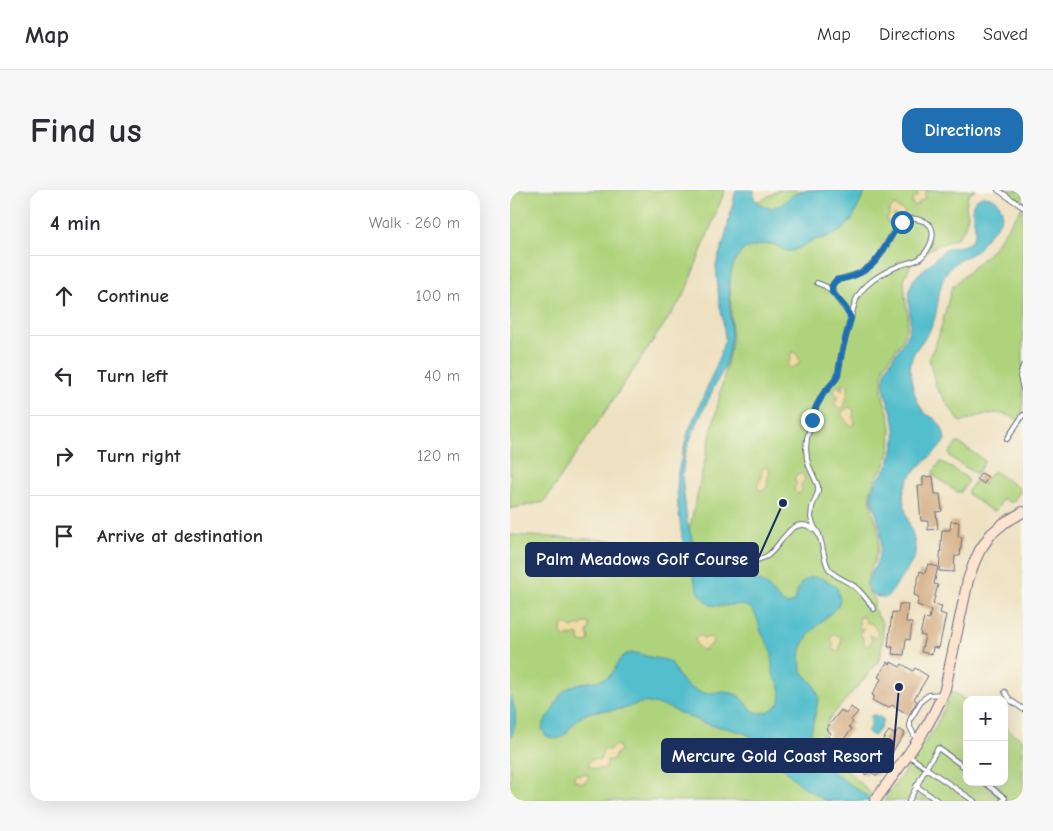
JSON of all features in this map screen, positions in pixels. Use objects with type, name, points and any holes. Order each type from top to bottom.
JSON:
[{"type":"street","points":[[877,798],[929,724],[940,703],[968,580],[980,550],[992,534],[1023,512]]},
{"type":"lane","points":[[998,190],[1023,207]]},
{"type":"lane","points":[[832,292],[832,286],[836,280],[853,276],[873,264],[895,229],[902,222],[918,219],[929,224],[932,230],[932,238],[929,247],[920,258],[900,265],[878,277],[862,290],[855,303],[838,374],[816,407],[807,438],[807,458],[818,486],[818,492],[812,507],[812,518],[819,534],[826,563],[836,576],[855,586],[874,609]]},
{"type":"lane","points":[[817,282],[832,292],[845,307],[851,318]]},
{"type":"lane","points":[[845,307],[850,308],[855,303]]},
{"type":"lane","points":[[1023,366],[1020,376],[1023,389]]},
{"type":"lane","points":[[1007,439],[1023,415]]},
{"type":"lane","points":[[734,572],[738,564],[755,562],[768,555],[795,526],[806,525],[813,528],[819,534]]},
{"type":"lane","points":[[1005,692],[1010,700],[1023,708]]},
{"type":"lane","points":[[917,741],[910,727],[910,720],[922,700],[929,695],[943,694]]},
{"type":"lane","points":[[909,801],[938,748],[963,766]]},
{"type":"lane","points":[[908,755],[974,801]]},
{"type":"lane","points":[[916,786],[938,801]]},
{"type":"lane","points":[[989,786],[1005,798],[1002,801]]},
{"type":"green space","points":[[510,190],[725,190],[684,295],[544,502],[510,509]]},
{"type":"green space","points":[[778,190],[976,190],[968,195],[966,206],[968,215],[964,229],[957,238],[921,254],[910,266],[904,279],[908,315],[907,327],[902,341],[885,365],[882,376],[882,393],[891,427],[890,448],[885,465],[872,486],[870,495],[879,536],[878,549],[866,588],[875,600],[874,609],[882,623],[881,653],[877,664],[829,719],[820,742],[878,801],[510,801],[510,535],[686,544],[732,341],[729,248],[740,206],[764,199]]},
{"type":"green space","points":[[1003,190],[1023,190],[1023,204]]},
{"type":"green space","points":[[1023,206],[1023,423],[1007,415],[992,413],[960,422],[936,387],[929,359],[939,335],[952,287],[990,252]]},
{"type":"green space","points":[[957,443],[984,460],[977,473],[974,473],[950,457],[949,453]]},
{"type":"green space","points":[[940,462],[967,478],[968,482],[961,492],[957,492],[933,475]]},
{"type":"green space","points":[[992,472],[995,472],[1019,488],[1020,492],[1013,502],[1003,498],[995,511],[992,511],[968,494],[975,481],[985,485]]},
{"type":"green space","points":[[952,691],[963,698],[963,786],[1008,786],[1008,730],[1023,740],[1023,801],[884,801],[936,726]]},
{"type":"sand","points":[[918,190],[927,190],[925,199],[915,206],[912,204],[912,201],[917,196]]},
{"type":"sand","points":[[894,205],[903,210],[905,214],[900,217],[894,214],[893,222],[888,223],[886,219]]},
{"type":"sand","points":[[793,352],[797,354],[800,361],[798,365],[791,368],[788,367],[788,363],[791,359],[790,354]]},
{"type":"sand","points":[[843,384],[849,387],[845,405],[841,409],[835,405],[835,401],[839,397],[834,392],[837,386],[842,390]]},
{"type":"sand","points":[[849,407],[854,410],[853,417],[855,422],[852,426],[849,425],[841,414]]},
{"type":"sand","points":[[765,467],[769,468],[770,473],[767,488],[762,490],[757,486],[761,478],[761,471]]},
{"type":"sand","points":[[797,474],[803,474],[805,479],[801,485],[802,491],[798,494],[794,490],[797,484],[794,479]]},
{"type":"sand","points":[[859,617],[864,617],[866,622],[872,624],[878,631],[876,637],[872,637],[870,634],[872,641],[867,646],[860,635],[861,631],[865,629],[859,629]]},
{"type":"sand","points":[[583,623],[588,623],[590,626],[587,633],[589,639],[586,643],[580,642],[579,635],[564,637],[561,634],[564,624],[572,628],[581,626]]},
{"type":"sand","points":[[699,635],[704,639],[710,637],[713,639],[713,643],[704,650],[701,650],[695,641]]},
{"type":"sand","points":[[833,635],[842,638],[838,651],[832,649],[834,643],[831,638]]},
{"type":"sand","points":[[616,745],[620,751],[613,760],[607,760],[606,768],[595,769],[589,767],[590,760],[600,760],[605,749],[609,750]]},
{"type":"sand","points":[[584,773],[589,776],[587,781],[582,783],[574,780],[576,774],[581,775]]},
{"type":"water","points":[[736,190],[754,190],[754,199],[765,207],[771,208],[781,205],[792,195],[805,190],[867,190],[850,222],[846,227],[833,235],[810,242],[792,251],[768,244],[744,249],[734,262],[729,283],[731,337],[728,354],[724,369],[693,432],[685,454],[682,476],[687,522],[701,566],[707,572],[720,577],[742,577],[762,582],[787,605],[794,602],[800,585],[810,577],[824,579],[837,588],[840,599],[838,606],[809,634],[801,649],[801,670],[814,685],[819,697],[807,750],[817,761],[874,801],[825,800],[794,779],[763,745],[746,734],[705,723],[650,703],[640,703],[616,710],[596,711],[586,714],[576,721],[563,736],[558,738],[546,736],[542,729],[545,720],[566,689],[607,678],[622,658],[632,653],[667,661],[672,664],[682,680],[697,691],[702,693],[732,693],[757,712],[770,711],[780,701],[781,689],[772,672],[771,653],[754,612],[743,605],[710,605],[697,589],[682,537],[678,507],[678,472],[688,432],[715,369],[725,339],[716,266]]},
{"type":"water","points":[[983,196],[988,196],[998,202],[1002,209],[1001,219],[977,250],[948,270],[940,291],[934,321],[911,361],[910,367],[916,397],[926,414],[935,419],[940,425],[945,440],[911,475],[907,482],[904,498],[914,542],[914,558],[890,594],[885,598],[879,597],[872,593],[868,586],[881,545],[880,529],[873,504],[872,491],[888,465],[895,437],[893,416],[885,391],[885,376],[890,363],[909,330],[909,290],[913,281],[918,274],[944,251],[970,242],[975,233],[973,204]]},
{"type":"water","points":[[510,694],[515,716],[513,733],[510,739]]},
{"type":"water","points":[[872,715],[883,719],[880,729],[874,736],[867,732],[872,724],[870,723],[872,719],[870,718]]},
{"type":"building","points":[[981,473],[988,477],[984,484],[977,479]]},
{"type":"building","points":[[933,476],[935,494],[940,494],[942,511],[936,512],[938,529],[928,530],[928,521],[921,521],[918,486],[923,486],[923,477]]},
{"type":"building","points":[[951,521],[959,522],[958,537],[962,537],[960,556],[955,556],[954,572],[939,571],[942,530],[950,530]]},
{"type":"building","points":[[928,564],[938,567],[934,584],[938,585],[933,604],[942,606],[940,613],[946,615],[939,648],[933,647],[932,654],[921,652],[925,636],[920,635],[924,618],[929,619],[931,610],[917,605],[919,597],[914,595],[920,571],[925,573]]},
{"type":"building","points":[[899,604],[908,604],[906,622],[912,623],[910,640],[906,639],[904,655],[892,654],[893,647],[888,647],[892,612],[898,613]]},
{"type":"building","points":[[887,662],[900,667],[902,664],[913,671],[915,668],[928,676],[914,699],[917,701],[909,715],[892,705],[890,707],[883,706],[872,700],[874,696],[872,695],[881,679],[878,677]]},
{"type":"building","points":[[851,707],[858,712],[851,720],[853,722],[849,727],[852,729],[842,741],[837,737],[832,745],[826,740],[831,733],[826,729],[841,710],[846,714]]},
{"type":"building","points":[[899,729],[905,733],[887,760],[875,751],[889,731],[895,735]]},
{"type":"building","points":[[847,742],[883,769],[877,776],[869,771],[866,775],[845,760],[847,755],[840,751]]},
{"type":"place","name":"Palm Meadows Golf Course","points":[[783,503]]},
{"type":"place","name":"Mercure Gold Coast Resort","points":[[899,687]]},
{"type":"route","points":[[812,420],[823,394],[838,374],[851,318],[845,307],[832,292],[832,286],[836,280],[853,276],[873,264],[879,257],[888,239],[902,222]]}]
